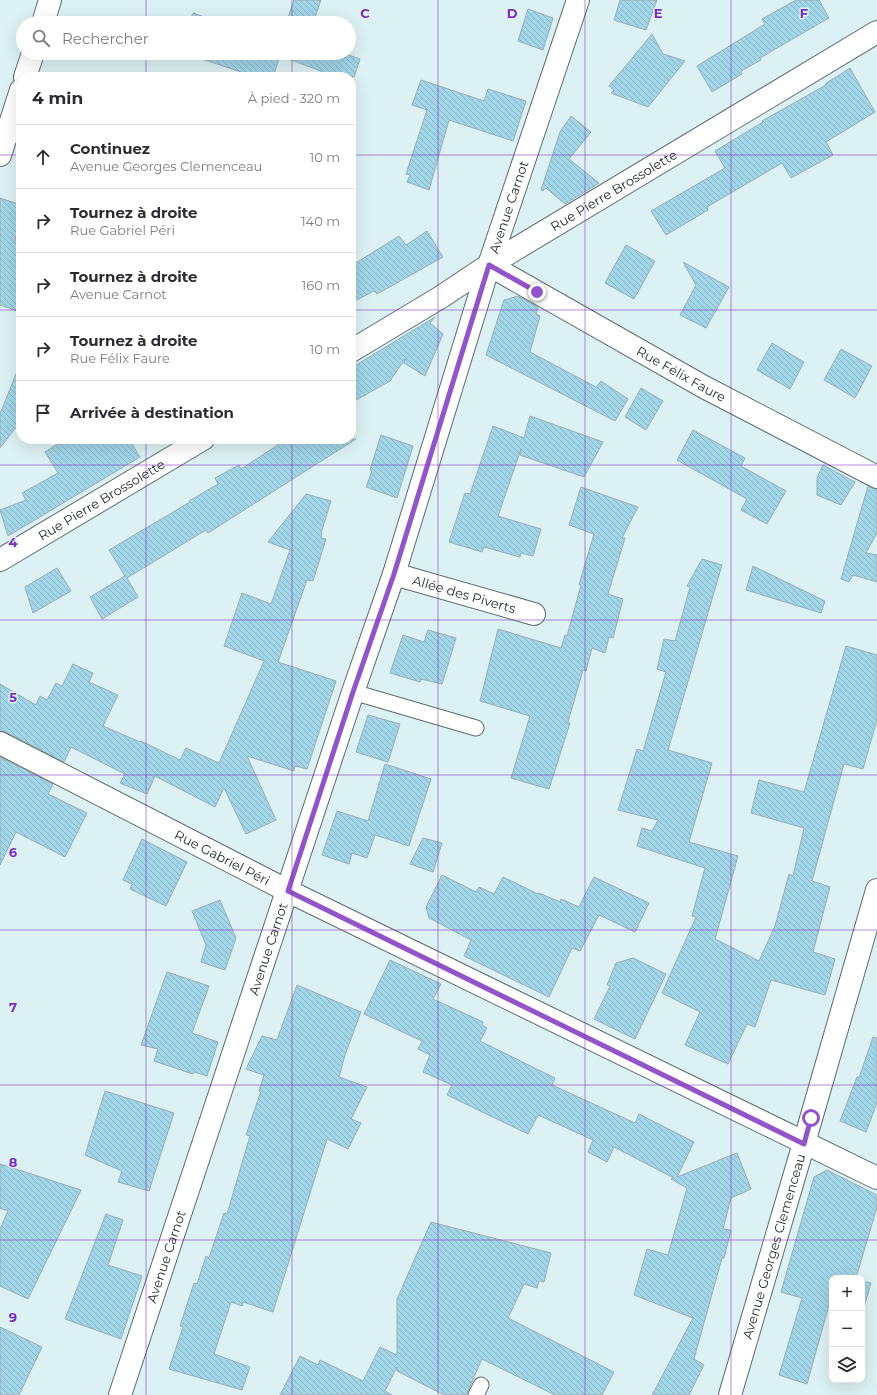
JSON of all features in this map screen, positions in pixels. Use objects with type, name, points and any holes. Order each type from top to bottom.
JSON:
[{"type":"street","points":[[44,16],[50,0]]},
{"type":"street","name":"Avenue Carnot","points":[[120,1395],[353,692],[394,574],[489,265],[578,0]]},
{"type":"street","name":"Rue Pierre Brossolette","points":[[356,348],[441,297],[489,265],[877,32]]},
{"type":"street","points":[[27,72],[31,60]]},
{"type":"street","points":[[0,155],[16,105]]},
{"type":"street","name":"Rue Félix Faure","points":[[489,265],[704,387],[877,477]]},
{"type":"street","name":"Rue Pierre Brossolette","points":[[0,560],[195,444]]},
{"type":"street","name":"Allée des Piverts","points":[[394,574],[534,614]]},
{"type":"street","name":"Rue Gabriel Péri","points":[[0,743],[288,891],[804,1144],[877,1178]]},
{"type":"street","name":"Avenue Georges Clemenceau","points":[[730,1395],[877,890]]},
{"type":"lane","points":[[353,692],[476,728]]},
{"type":"building","points":[[294,0],[321,0],[315,16],[288,16]]},
{"type":"building","points":[[620,0],[657,0],[646,30],[614,20]]},
{"type":"building","points":[[796,0],[819,0],[829,18],[760,58],[761,60],[741,71],[742,74],[712,92],[697,66],[765,24],[762,19]]},
{"type":"building","points":[[528,9],[553,18],[543,50],[518,41]]},
{"type":"building","points":[[193,13],[202,16],[192,16]]},
{"type":"building","points":[[652,34],[663,54],[685,61],[648,107],[611,93],[614,90],[609,86]]},
{"type":"building","points":[[356,58],[360,59],[356,72],[321,71],[291,60],[356,60]]},
{"type":"building","points":[[205,60],[279,60],[275,72],[241,72]]},
{"type":"building","points":[[850,68],[875,112],[826,142],[833,155],[791,178],[782,163],[707,207],[708,210],[666,235],[651,211],[725,168],[715,151],[763,122],[762,121],[826,85],[825,84]]},
{"type":"building","points":[[421,80],[484,101],[488,89],[526,101],[513,141],[449,120],[429,190],[407,182],[410,175],[406,174],[427,110],[412,105]]},
{"type":"building","points":[[571,116],[591,132],[569,159],[599,183],[565,204],[546,188],[543,191],[541,190],[560,132]]},
{"type":"building","points":[[0,198],[16,203],[16,310],[0,305]]},
{"type":"building","points":[[427,231],[443,257],[377,294],[374,291],[356,300],[356,263],[399,236],[406,245]]},
{"type":"building","points":[[626,245],[655,261],[634,299],[605,283]]},
{"type":"building","points":[[683,262],[729,287],[706,328],[680,315],[696,285]]},
{"type":"building","points":[[518,296],[538,307],[536,314],[540,316],[530,352],[596,387],[601,381],[628,399],[615,421],[486,355],[504,300]]},
{"type":"building","points":[[435,317],[430,323],[443,334],[425,376],[404,363],[405,359],[390,381],[356,400],[356,365]]},
{"type":"building","points":[[772,343],[804,362],[790,389],[757,370]]},
{"type":"building","points":[[841,349],[872,366],[855,398],[824,380]]},
{"type":"building","points":[[16,374],[16,427],[0,448],[0,414]]},
{"type":"building","points":[[641,388],[663,401],[646,430],[625,417]]},
{"type":"building","points":[[530,416],[603,442],[584,477],[520,455],[521,449],[498,516],[541,529],[533,556],[521,553],[520,557],[484,547],[482,552],[449,542],[465,493],[470,494],[493,426],[524,438]]},
{"type":"building","points":[[693,430],[745,458],[741,466],[786,491],[767,524],[741,510],[747,499],[677,460]]},
{"type":"building","points":[[381,435],[413,446],[397,498],[366,487],[372,471],[370,470]]},
{"type":"building","points":[[57,444],[132,444],[140,457],[8,536],[0,510],[26,500],[22,493],[58,473],[45,452]]},
{"type":"building","points":[[279,444],[348,444],[208,533],[206,530],[127,578],[138,597],[102,619],[90,597],[125,576],[109,550],[218,484],[215,478],[239,465],[241,469]]},
{"type":"building","points":[[823,465],[855,482],[841,505],[817,495],[817,478]]},
{"type":"building","points":[[868,486],[877,489],[877,533],[866,553],[877,555],[877,582],[853,575],[849,582],[841,579]]},
{"type":"building","points":[[581,487],[638,507],[622,538],[625,538],[608,594],[623,599],[613,638],[609,637],[605,653],[592,648],[586,671],[583,670],[568,722],[570,723],[549,789],[511,778],[530,716],[480,701],[498,629],[561,648],[565,635],[567,636],[581,585],[579,585],[594,534],[569,525]]},
{"type":"building","points":[[306,494],[331,501],[321,533],[321,538],[326,539],[313,581],[307,580],[278,662],[336,681],[307,769],[295,766],[294,771],[247,756],[276,820],[246,834],[224,788],[215,807],[155,776],[147,794],[120,783],[125,774],[71,747],[64,762],[6,732],[0,731],[0,684],[36,705],[40,696],[47,700],[56,683],[62,686],[73,664],[93,673],[89,682],[118,695],[103,726],[140,742],[141,741],[180,760],[186,748],[219,763],[264,661],[224,646],[242,593],[271,604],[290,550],[268,542]]},
{"type":"building","points":[[702,559],[722,565],[668,750],[712,763],[689,842],[738,856],[715,939],[759,961],[775,926],[789,874],[793,876],[804,828],[751,813],[759,780],[804,792],[846,646],[877,655],[877,720],[863,769],[844,764],[812,881],[830,887],[813,952],[835,959],[825,995],[771,980],[755,1027],[747,1024],[728,1064],[685,1045],[700,1012],[662,993],[696,917],[692,916],[705,868],[637,846],[642,828],[652,831],[658,820],[618,810],[637,749],[643,751],[666,672],[657,669],[664,639],[675,641],[690,587],[687,586]]},
{"type":"building","points":[[753,566],[825,601],[821,613],[746,590]]},
{"type":"building","points":[[57,568],[71,591],[33,613],[25,587]]},
{"type":"building","points":[[428,630],[456,638],[442,684],[421,679],[420,682],[390,673],[403,635],[424,642]]},
{"type":"building","points":[[368,715],[400,724],[388,762],[356,752]]},
{"type":"building","points":[[0,757],[53,784],[48,794],[87,813],[65,857],[16,832],[0,865]]},
{"type":"building","points":[[385,764],[431,779],[409,846],[375,835],[367,858],[352,853],[349,864],[322,855],[337,811],[368,821]]},
{"type":"building","points":[[423,838],[442,843],[433,872],[410,864]]},
{"type":"building","points":[[142,839],[187,862],[166,906],[130,889],[132,884],[123,880]]},
{"type":"building","points":[[442,875],[476,892],[479,887],[494,894],[503,877],[538,894],[539,893],[560,902],[561,899],[579,907],[594,877],[649,903],[635,932],[599,915],[580,951],[572,948],[549,997],[464,956],[471,940],[429,918],[426,907]]},
{"type":"building","points":[[220,900],[236,938],[225,970],[201,962],[206,945],[192,911]]},
{"type":"building","points":[[633,958],[666,974],[635,1039],[594,1019],[610,986],[607,985],[616,963]]},
{"type":"building","points":[[390,960],[441,984],[433,999],[483,1022],[482,1025],[487,1028],[480,1041],[555,1078],[552,1085],[635,1123],[639,1114],[694,1142],[677,1177],[737,1153],[751,1189],[731,1198],[723,1229],[731,1230],[694,1359],[704,1365],[689,1395],[652,1395],[693,1318],[634,1295],[647,1249],[668,1255],[687,1188],[671,1179],[674,1178],[614,1147],[607,1162],[588,1152],[593,1140],[538,1115],[528,1134],[447,1095],[452,1085],[423,1072],[430,1055],[418,1049],[422,1041],[364,1014]]},
{"type":"building","points":[[167,972],[209,986],[192,1033],[218,1042],[207,1076],[194,1072],[193,1074],[154,1061],[158,1049],[141,1045]]},
{"type":"building","points":[[297,985],[361,1012],[345,1055],[339,1077],[367,1087],[351,1119],[361,1123],[348,1149],[327,1139],[273,1312],[243,1302],[242,1306],[231,1302],[214,1354],[250,1367],[242,1390],[169,1369],[183,1327],[180,1326],[194,1283],[197,1284],[206,1256],[209,1258],[224,1213],[227,1214],[250,1136],[246,1135],[261,1091],[259,1091],[264,1075],[246,1069],[262,1036],[277,1040]]},
{"type":"building","points":[[873,1037],[877,1038],[877,1103],[866,1132],[840,1121],[857,1077],[859,1078]]},
{"type":"building","points":[[105,1091],[174,1113],[149,1191],[118,1182],[122,1171],[85,1155]]},
{"type":"building","points":[[0,1164],[81,1190],[28,1299],[0,1286],[0,1229],[8,1211],[0,1208]]},
{"type":"building","points":[[827,1170],[877,1195],[877,1207],[857,1275],[829,1275],[829,1305],[807,1384],[779,1375],[802,1298],[781,1292],[814,1177]]},
{"type":"building","points":[[106,1214],[123,1220],[108,1265],[142,1276],[121,1339],[65,1319]]},
{"type":"building","points":[[431,1222],[551,1253],[544,1282],[539,1281],[537,1288],[524,1284],[508,1318],[614,1372],[602,1395],[555,1395],[482,1359],[466,1395],[444,1395],[397,1371],[397,1367],[385,1391],[392,1395],[280,1395],[300,1356],[318,1365],[320,1360],[363,1381],[380,1347],[397,1355],[397,1299]]},
{"type":"building","points":[[865,1282],[871,1283],[865,1304]]},
{"type":"building","points":[[0,1327],[42,1347],[19,1395],[0,1395]]},
{"type":"route","points":[[537,292],[489,265],[394,574],[353,692],[288,891],[804,1144],[811,1118]]}]
